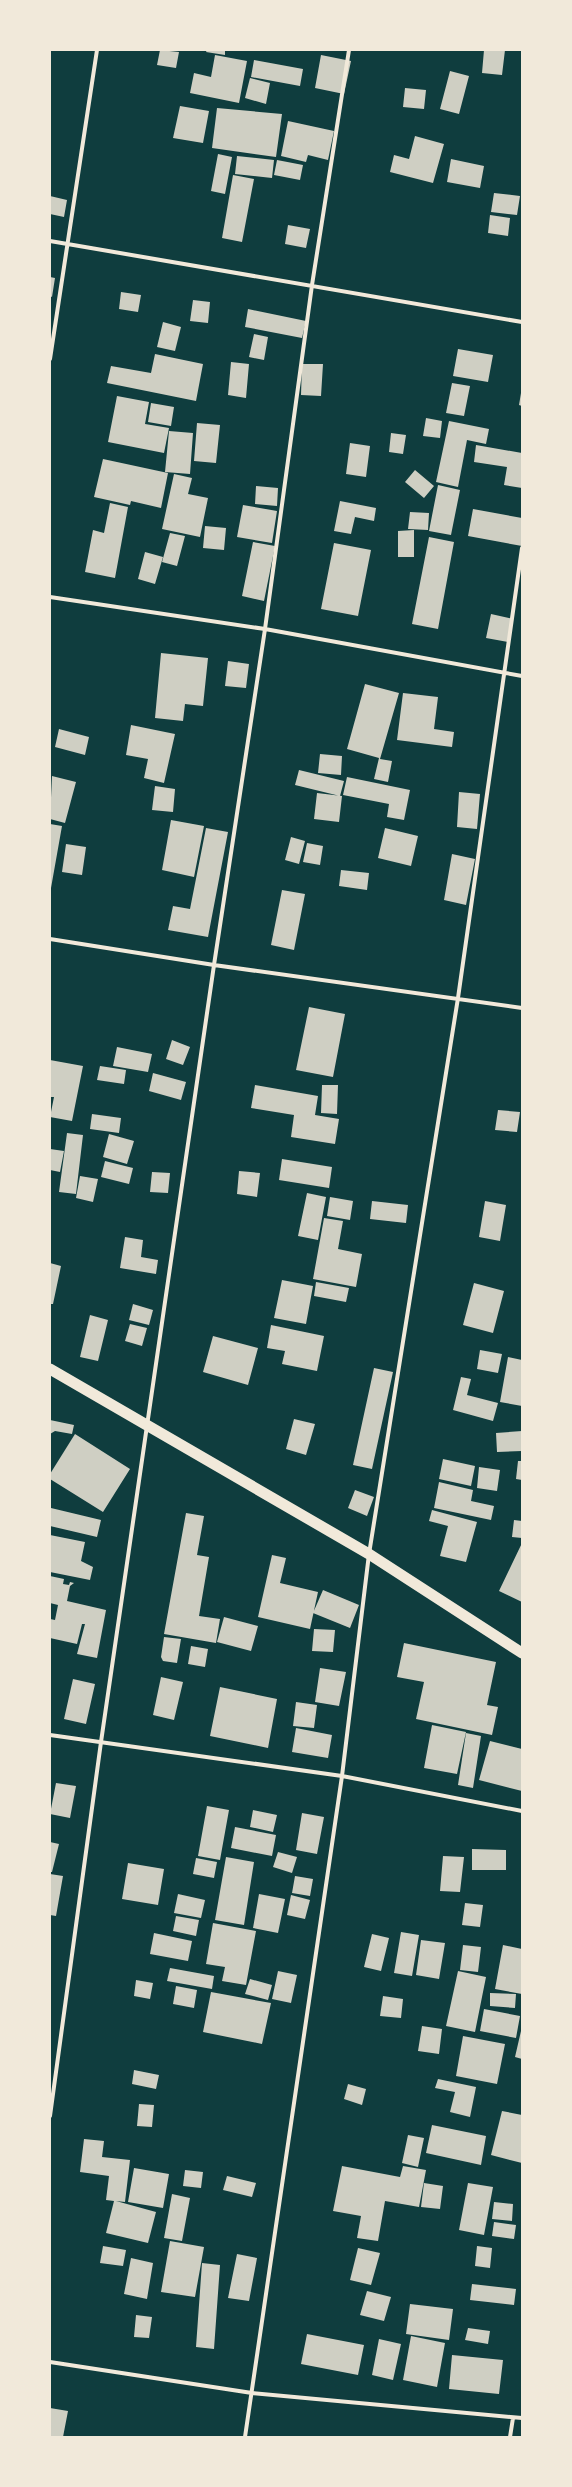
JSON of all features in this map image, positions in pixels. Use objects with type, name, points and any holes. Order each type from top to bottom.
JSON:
[{"type":"highway","points":[[50,1369],[369,1554],[522,1654]]},
{"type":"street","points":[[50,359],[98,50]]},
{"type":"street","points":[[50,2116],[101,1742],[214,965],[265,629],[312,285],[349,50]]},
{"type":"street","points":[[50,241],[522,322]]},
{"type":"street","points":[[245,2437],[342,1776],[369,1554],[458,998],[522,548]]},
{"type":"street","points":[[50,597],[265,629],[522,676]]},
{"type":"street","points":[[50,939],[214,965],[522,1008]]},
{"type":"street","points":[[50,1735],[342,1776],[522,1811]]},
{"type":"street","points":[[50,2362],[252,2393],[522,2418]]},
{"type":"street","points":[[510,2437],[513,2418]]},
{"type":"building","points":[[160,50],[179,52],[176,68],[157,65]]},
{"type":"building","points":[[207,50],[225,50],[225,55],[206,52]]},
{"type":"building","points":[[484,50],[505,50],[502,75],[482,73]]},
{"type":"building","points":[[215,55],[247,61],[239,103],[190,93],[194,73],[211,77]]},
{"type":"building","points":[[321,55],[351,61],[344,94],[315,88]]},
{"type":"building","points":[[254,60],[303,69],[300,86],[251,77]]},
{"type":"building","points":[[450,71],[469,76],[459,114],[440,109]]},
{"type":"building","points":[[250,78],[270,83],[266,104],[245,98]]},
{"type":"building","points":[[405,88],[426,90],[424,109],[403,107]]},
{"type":"building","points":[[180,106],[209,111],[203,143],[173,138]]},
{"type":"building","points":[[217,108],[282,114],[276,157],[212,148]]},
{"type":"building","points":[[288,121],[334,131],[328,160],[308,155],[306,162],[281,156]]},
{"type":"building","points":[[415,136],[444,144],[433,183],[390,172],[394,155],[409,159]]},
{"type":"building","points":[[218,154],[232,157],[225,194],[211,191]]},
{"type":"building","points":[[237,156],[274,160],[272,178],[235,174]]},
{"type":"building","points":[[451,159],[484,166],[480,188],[447,182]]},
{"type":"building","points":[[277,160],[303,165],[300,180],[274,175]]},
{"type":"building","points":[[233,175],[254,179],[242,242],[222,238]]},
{"type":"building","points":[[494,193],[520,196],[517,215],[491,212]]},
{"type":"building","points":[[50,196],[67,200],[64,217],[50,214]]},
{"type":"building","points":[[490,215],[510,218],[508,236],[488,233]]},
{"type":"building","points":[[288,225],[310,229],[306,248],[285,244]]},
{"type":"building","points":[[50,277],[55,278],[52,297],[50,296]]},
{"type":"building","points":[[121,292],[141,295],[138,312],[119,309]]},
{"type":"building","points":[[193,300],[210,302],[208,323],[190,321]]},
{"type":"building","points":[[248,309],[306,321],[302,338],[245,327]]},
{"type":"building","points":[[163,322],[181,327],[175,351],[157,347]]},
{"type":"building","points":[[254,334],[268,337],[264,360],[249,357]]},
{"type":"building","points":[[458,349],[493,355],[488,382],[453,376]]},
{"type":"building","points":[[155,354],[203,364],[196,401],[107,383],[111,366],[151,373]]},
{"type":"building","points":[[231,362],[249,364],[246,398],[228,395]]},
{"type":"building","points":[[302,364],[323,364],[321,396],[301,395]]},
{"type":"building","points":[[452,383],[470,386],[464,416],[446,413]]},
{"type":"building","points":[[522,393],[522,406],[519,405]]},
{"type":"building","points":[[117,396],[149,402],[145,424],[169,428],[164,453],[108,442]]},
{"type":"building","points":[[151,403],[174,407],[171,426],[148,422]]},
{"type":"building","points":[[426,418],[442,421],[440,438],[423,436]]},
{"type":"building","points":[[449,421],[489,429],[486,444],[467,440],[458,487],[436,482]]},
{"type":"building","points":[[197,423],[220,425],[216,463],[194,461]]},
{"type":"building","points":[[169,431],[193,433],[190,474],[165,472]]},
{"type":"building","points":[[391,433],[406,435],[403,454],[389,452]]},
{"type":"building","points":[[350,443],[370,446],[366,477],[346,474]]},
{"type":"building","points":[[476,445],[522,453],[522,488],[504,485],[507,467],[474,462]]},
{"type":"building","points":[[103,459],[168,473],[161,508],[131,501],[130,505],[94,497]]},
{"type":"building","points":[[415,470],[434,486],[424,498],[405,482]]},
{"type":"building","points":[[174,474],[192,478],[188,494],[208,498],[200,537],[162,529]]},
{"type":"building","points":[[438,485],[460,490],[451,535],[429,531]]},
{"type":"building","points":[[256,486],[278,488],[277,506],[255,504]]},
{"type":"building","points":[[340,501],[376,508],[374,521],[355,517],[351,534],[334,531]]},
{"type":"building","points":[[110,503],[128,507],[115,578],[85,572],[93,530],[104,533]]},
{"type":"building","points":[[243,505],[277,511],[272,543],[237,537]]},
{"type":"building","points":[[473,509],[522,518],[522,546],[468,536]]},
{"type":"building","points":[[410,512],[429,513],[428,530],[408,529]]},
{"type":"building","points":[[205,526],[226,528],[224,550],[203,548]]},
{"type":"building","points":[[414,530],[414,557],[398,557],[398,531]]},
{"type":"building","points":[[170,533],[185,536],[177,566],[162,562]]},
{"type":"building","points":[[429,537],[454,542],[438,629],[412,624]]},
{"type":"building","points":[[253,542],[275,546],[264,601],[242,596]]},
{"type":"building","points":[[334,543],[371,550],[358,616],[321,609]]},
{"type":"building","points":[[145,552],[163,557],[155,584],[138,579]]},
{"type":"building","points":[[491,614],[513,619],[508,642],[486,638]]},
{"type":"building","points":[[161,653],[208,658],[203,706],[185,704],[183,721],[155,718]]},
{"type":"building","points":[[228,661],[249,664],[246,688],[225,686]]},
{"type":"building","points":[[365,684],[399,693],[380,759],[392,761],[388,782],[374,779],[379,758],[347,749]]},
{"type":"building","points":[[403,693],[438,697],[434,729],[454,732],[452,747],[397,740]]},
{"type":"building","points":[[131,725],[175,734],[164,783],[144,778],[148,759],[126,755]]},
{"type":"building","points":[[59,729],[89,737],[85,755],[55,747]]},
{"type":"building","points":[[320,754],[342,756],[341,775],[318,773]]},
{"type":"building","points":[[299,770],[344,781],[340,796],[295,785]]},
{"type":"building","points":[[52,776],[76,782],[65,823],[50,819]]},
{"type":"building","points":[[347,777],[410,790],[404,820],[387,817],[389,804],[343,795]]},
{"type":"building","points":[[155,786],[175,789],[173,812],[152,810]]},
{"type":"building","points":[[459,792],[480,794],[477,829],[457,827]]},
{"type":"building","points":[[317,793],[342,796],[339,822],[314,819]]},
{"type":"building","points":[[171,820],[204,826],[194,877],[162,870]]},
{"type":"building","points":[[50,824],[62,826],[51,888],[50,888]]},
{"type":"building","points":[[206,828],[228,832],[208,937],[168,930],[173,906],[190,909]]},
{"type":"building","points":[[385,828],[418,836],[411,866],[378,858]]},
{"type":"building","points":[[291,837],[305,841],[299,864],[285,860]]},
{"type":"building","points":[[307,843],[323,846],[320,865],[303,862]]},
{"type":"building","points":[[66,844],[86,847],[82,875],[62,872]]},
{"type":"building","points":[[452,854],[475,859],[466,905],[444,900]]},
{"type":"building","points":[[341,870],[369,873],[367,890],[339,886]]},
{"type":"building","points":[[282,890],[305,894],[294,950],[271,945]]},
{"type":"building","points":[[309,1007],[345,1014],[333,1077],[296,1070]]},
{"type":"building","points":[[172,1040],[190,1047],[183,1065],[166,1059]]},
{"type":"building","points":[[117,1047],[152,1054],[148,1072],[113,1066]]},
{"type":"building","points":[[50,1060],[83,1066],[72,1121],[50,1117],[54,1097],[50,1097]]},
{"type":"building","points":[[100,1066],[126,1070],[124,1084],[97,1080]]},
{"type":"building","points":[[153,1073],[186,1082],[181,1100],[149,1091]]},
{"type":"building","points":[[255,1085],[318,1096],[315,1115],[339,1119],[335,1144],[291,1137],[294,1115],[251,1108]]},
{"type":"building","points":[[322,1085],[338,1085],[337,1114],[321,1113]]},
{"type":"building","points":[[498,1110],[520,1112],[517,1132],[495,1130]]},
{"type":"building","points":[[92,1114],[121,1118],[119,1133],[90,1129]]},
{"type":"building","points":[[67,1133],[83,1135],[76,1194],[59,1192]]},
{"type":"building","points":[[109,1134],[134,1141],[127,1164],[103,1157]]},
{"type":"building","points":[[50,1149],[64,1151],[60,1172],[50,1170]]},
{"type":"building","points":[[282,1159],[332,1167],[329,1188],[279,1180]]},
{"type":"building","points":[[105,1161],[133,1168],[129,1184],[101,1177]]},
{"type":"building","points":[[239,1171],[260,1173],[257,1197],[237,1194]]},
{"type":"building","points":[[152,1172],[170,1173],[168,1193],[150,1192]]},
{"type":"building","points":[[80,1176],[98,1179],[93,1202],[76,1198]]},
{"type":"building","points":[[307,1193],[326,1197],[318,1240],[298,1236]]},
{"type":"building","points":[[330,1197],[353,1201],[350,1220],[327,1216]]},
{"type":"building","points":[[372,1201],[408,1205],[406,1223],[370,1219]]},
{"type":"building","points":[[485,1201],[506,1205],[500,1241],[479,1237]]},
{"type":"building","points":[[324,1218],[343,1221],[338,1249],[362,1254],[356,1287],[313,1279]]},
{"type":"building","points":[[125,1237],[143,1240],[141,1257],[158,1260],[156,1274],[120,1268]]},
{"type":"building","points":[[50,1263],[61,1266],[53,1304],[50,1304]]},
{"type":"building","points":[[282,1280],[313,1286],[306,1324],[274,1318]]},
{"type":"building","points":[[316,1282],[349,1288],[346,1302],[314,1296]]},
{"type":"building","points":[[474,1283],[504,1291],[493,1333],[463,1325]]},
{"type":"building","points":[[133,1304],[153,1310],[149,1325],[129,1320]]},
{"type":"building","points":[[90,1315],[108,1320],[98,1361],[80,1357]]},
{"type":"building","points":[[130,1324],[147,1328],[142,1346],[125,1341]]},
{"type":"building","points":[[271,1325],[324,1336],[317,1371],[282,1364],[285,1351],[267,1348]]},
{"type":"building","points":[[213,1336],[258,1348],[248,1385],[203,1372]]},
{"type":"building","points":[[480,1350],[502,1354],[498,1373],[477,1369]]},
{"type":"building","points":[[508,1357],[522,1360],[522,1406],[500,1402]]},
{"type":"building","points":[[374,1368],[393,1372],[372,1469],[353,1465]]},
{"type":"building","points":[[461,1377],[471,1379],[467,1395],[498,1403],[493,1421],[453,1410]]},
{"type":"building","points":[[294,1419],[315,1424],[306,1455],[286,1449]]},
{"type":"building","points":[[50,1420],[74,1425],[72,1434],[55,1431],[50,1434]]},
{"type":"building","points":[[522,1431],[522,1451],[497,1452],[496,1433]]},
{"type":"building","points":[[75,1434],[130,1469],[103,1512],[50,1479],[50,1474]]},
{"type":"building","points":[[443,1459],[475,1466],[471,1486],[439,1479]]},
{"type":"building","points":[[518,1461],[522,1461],[522,1480],[516,1479]]},
{"type":"building","points":[[479,1467],[500,1470],[497,1491],[477,1488]]},
{"type":"building","points":[[439,1482],[473,1490],[471,1501],[494,1506],[491,1520],[434,1508]]},
{"type":"building","points":[[355,1490],[374,1497],[367,1516],[348,1508]]},
{"type":"building","points":[[51,1508],[101,1520],[97,1537],[50,1526]]},
{"type":"building","points":[[432,1510],[477,1522],[466,1562],[440,1556],[448,1526],[429,1521]]},
{"type":"building","points":[[186,1513],[204,1516],[197,1555],[209,1557],[199,1616],[220,1619],[216,1643],[164,1634]]},
{"type":"building","points":[[514,1520],[522,1521],[522,1538],[512,1537]]},
{"type":"building","points":[[50,1535],[85,1542],[81,1561],[93,1567],[90,1580],[50,1572]]},
{"type":"building","points":[[522,1543],[522,1602],[499,1591]]},
{"type":"building","points":[[272,1555],[286,1558],[280,1583],[318,1592],[310,1629],[258,1617]]},
{"type":"building","points":[[50,1576],[64,1579],[63,1584],[69,1585],[70,1582],[74,1583],[70,1586],[67,1601],[106,1610],[97,1658],[77,1654],[85,1624],[82,1624],[77,1644],[50,1638],[50,1619],[55,1620],[58,1605],[50,1603]]},
{"type":"building","points":[[323,1590],[359,1605],[350,1628],[313,1613]]},
{"type":"building","points":[[224,1617],[258,1626],[251,1651],[217,1642]]},
{"type":"building","points":[[314,1629],[335,1630],[333,1652],[312,1651]]},
{"type":"building","points":[[164,1637],[181,1639],[177,1663],[163,1661],[161,1657]]},
{"type":"building","points":[[404,1643],[496,1662],[487,1705],[498,1707],[492,1735],[416,1719],[424,1682],[397,1677]]},
{"type":"building","points":[[191,1646],[208,1649],[205,1667],[188,1664]]},
{"type":"building","points":[[320,1668],[346,1672],[339,1706],[315,1702]]},
{"type":"building","points":[[161,1677],[183,1682],[174,1720],[153,1715]]},
{"type":"building","points":[[73,1679],[95,1684],[86,1724],[64,1719]]},
{"type":"building","points":[[220,1687],[277,1699],[268,1748],[210,1736]]},
{"type":"building","points":[[296,1702],[317,1705],[314,1728],[293,1726]]},
{"type":"building","points":[[432,1725],[466,1732],[457,1774],[424,1768]]},
{"type":"building","points":[[296,1728],[332,1735],[328,1758],[292,1752]]},
{"type":"building","points":[[466,1733],[481,1736],[473,1788],[458,1785]]},
{"type":"building","points":[[490,1741],[522,1749],[522,1791],[479,1780]]},
{"type":"building","points":[[56,1783],[76,1786],[70,1818],[50,1814]]},
{"type":"building","points":[[207,1806],[229,1810],[220,1860],[198,1856]]},
{"type":"building","points":[[253,1810],[277,1815],[273,1832],[250,1827]]},
{"type":"building","points":[[302,1813],[324,1817],[317,1854],[296,1850]]},
{"type":"building","points":[[235,1827],[276,1835],[272,1856],[231,1848]]},
{"type":"building","points":[[50,1842],[59,1844],[52,1872],[50,1872]]},
{"type":"building","points":[[472,1849],[506,1850],[506,1870],[472,1870]]},
{"type":"building","points":[[278,1852],[297,1857],[292,1873],[273,1867]]},
{"type":"building","points":[[443,1856],[464,1857],[460,1892],[440,1891]]},
{"type":"building","points":[[226,1857],[254,1862],[244,1925],[215,1920]]},
{"type":"building","points":[[196,1858],[217,1862],[214,1878],[193,1874]]},
{"type":"building","points":[[128,1863],[164,1869],[158,1905],[122,1899]]},
{"type":"building","points":[[50,1874],[63,1876],[56,1916],[50,1915]]},
{"type":"building","points":[[295,1876],[313,1879],[310,1896],[292,1893]]},
{"type":"building","points":[[178,1894],[205,1900],[201,1918],[174,1913]]},
{"type":"building","points":[[259,1894],[285,1899],[278,1933],[253,1928]]},
{"type":"building","points":[[291,1895],[310,1900],[305,1919],[287,1915]]},
{"type":"building","points":[[465,1903],[483,1905],[480,1927],[462,1925]]},
{"type":"building","points":[[176,1916],[199,1920],[196,1936],[173,1931]]},
{"type":"building","points":[[213,1923],[256,1931],[246,1985],[222,1981],[225,1967],[206,1964]]},
{"type":"building","points":[[401,1932],[419,1935],[412,1976],[394,1973]]},
{"type":"building","points":[[154,1933],[192,1941],[188,1961],[150,1954]]},
{"type":"building","points":[[372,1934],[389,1938],[381,1971],[364,1967]]},
{"type":"building","points":[[421,1940],[445,1943],[439,1979],[416,1975]]},
{"type":"building","points":[[463,1945],[481,1947],[478,1972],[460,1970]]},
{"type":"building","points":[[503,1945],[522,1949],[522,1994],[495,1989]]},
{"type":"building","points":[[170,1968],[214,1976],[212,1989],[167,1981]]},
{"type":"building","points":[[278,1971],[297,1975],[291,2003],[272,1999]]},
{"type":"building","points":[[458,1971],[486,1977],[475,2032],[446,2026]]},
{"type":"building","points":[[250,1979],[272,1985],[268,2000],[245,1994]]},
{"type":"building","points":[[136,1980],[153,1983],[150,1999],[134,1996]]},
{"type":"building","points":[[176,1986],[197,1990],[194,2008],[173,2004]]},
{"type":"building","points":[[211,1992],[271,2003],[262,2044],[203,2032]]},
{"type":"building","points":[[490,1993],[516,1994],[515,2008],[490,2006]]},
{"type":"building","points":[[383,1996],[403,1999],[401,2018],[380,2016]]},
{"type":"building","points":[[484,2009],[520,2016],[516,2038],[480,2031]]},
{"type":"building","points":[[422,2026],[442,2029],[439,2054],[418,2051]]},
{"type":"building","points":[[522,2031],[522,2059],[515,2057]]},
{"type":"building","points":[[463,2036],[505,2044],[497,2084],[456,2076]]},
{"type":"building","points":[[134,2070],[159,2075],[156,2089],[132,2084]]},
{"type":"building","points":[[438,2079],[476,2087],[470,2117],[450,2112],[455,2092],[435,2088]]},
{"type":"building","points":[[348,2084],[366,2089],[362,2105],[344,2099]]},
{"type":"building","points":[[139,2104],[154,2105],[152,2127],[137,2126]]},
{"type":"building","points":[[502,2111],[522,2115],[522,2163],[491,2155]]},
{"type":"building","points":[[432,2125],[486,2136],[481,2165],[426,2153]]},
{"type":"building","points":[[408,2135],[424,2138],[418,2167],[402,2163]]},
{"type":"building","points":[[84,2139],[104,2141],[102,2157],[130,2160],[125,2202],[116,2201],[156,2212],[148,2243],[106,2233],[114,2201],[106,2200],[109,2176],[80,2172]]},
{"type":"building","points":[[342,2166],[400,2177],[403,2166],[426,2170],[419,2207],[385,2201],[378,2241],[357,2238],[361,2216],[333,2211]]},
{"type":"building","points":[[134,2168],[169,2174],[163,2208],[128,2202]]},
{"type":"building","points":[[185,2170],[203,2172],[201,2188],[183,2186]]},
{"type":"building","points":[[227,2176],[256,2183],[252,2197],[223,2190]]},
{"type":"building","points":[[424,2183],[443,2186],[440,2209],[421,2207]]},
{"type":"building","points":[[468,2183],[493,2187],[484,2235],[459,2230]]},
{"type":"building","points":[[172,2194],[190,2198],[182,2241],[164,2238]]},
{"type":"building","points":[[494,2202],[513,2204],[512,2221],[492,2219]]},
{"type":"building","points":[[494,2222],[516,2225],[514,2239],[492,2236]]},
{"type":"building","points":[[170,2241],[204,2247],[195,2297],[161,2292]]},
{"type":"building","points":[[103,2246],[126,2250],[123,2266],[100,2263]]},
{"type":"building","points":[[477,2246],[492,2248],[490,2268],[475,2266]]},
{"type":"building","points":[[358,2248],[380,2253],[371,2285],[350,2280]]},
{"type":"building","points":[[237,2254],[257,2258],[249,2301],[228,2298]]},
{"type":"building","points":[[131,2258],[153,2263],[147,2299],[124,2294]]},
{"type":"building","points":[[202,2263],[220,2265],[214,2349],[196,2347]]},
{"type":"building","points":[[472,2284],[516,2289],[514,2305],[470,2300]]},
{"type":"building","points":[[367,2291],[391,2297],[384,2321],[360,2315]]},
{"type":"building","points":[[410,2304],[453,2309],[449,2340],[406,2334]]},
{"type":"building","points":[[136,2315],[152,2317],[149,2338],[134,2337]]},
{"type":"building","points":[[468,2328],[490,2331],[488,2344],[465,2340]]},
{"type":"building","points":[[307,2334],[364,2345],[358,2375],[301,2364]]},
{"type":"building","points":[[411,2336],[445,2343],[437,2387],[403,2380]]},
{"type":"building","points":[[379,2339],[401,2344],[393,2380],[372,2375]]},
{"type":"building","points":[[452,2355],[503,2360],[499,2394],[449,2389]]},
{"type":"building","points":[[50,2408],[68,2411],[63,2437],[50,2437]]}]
